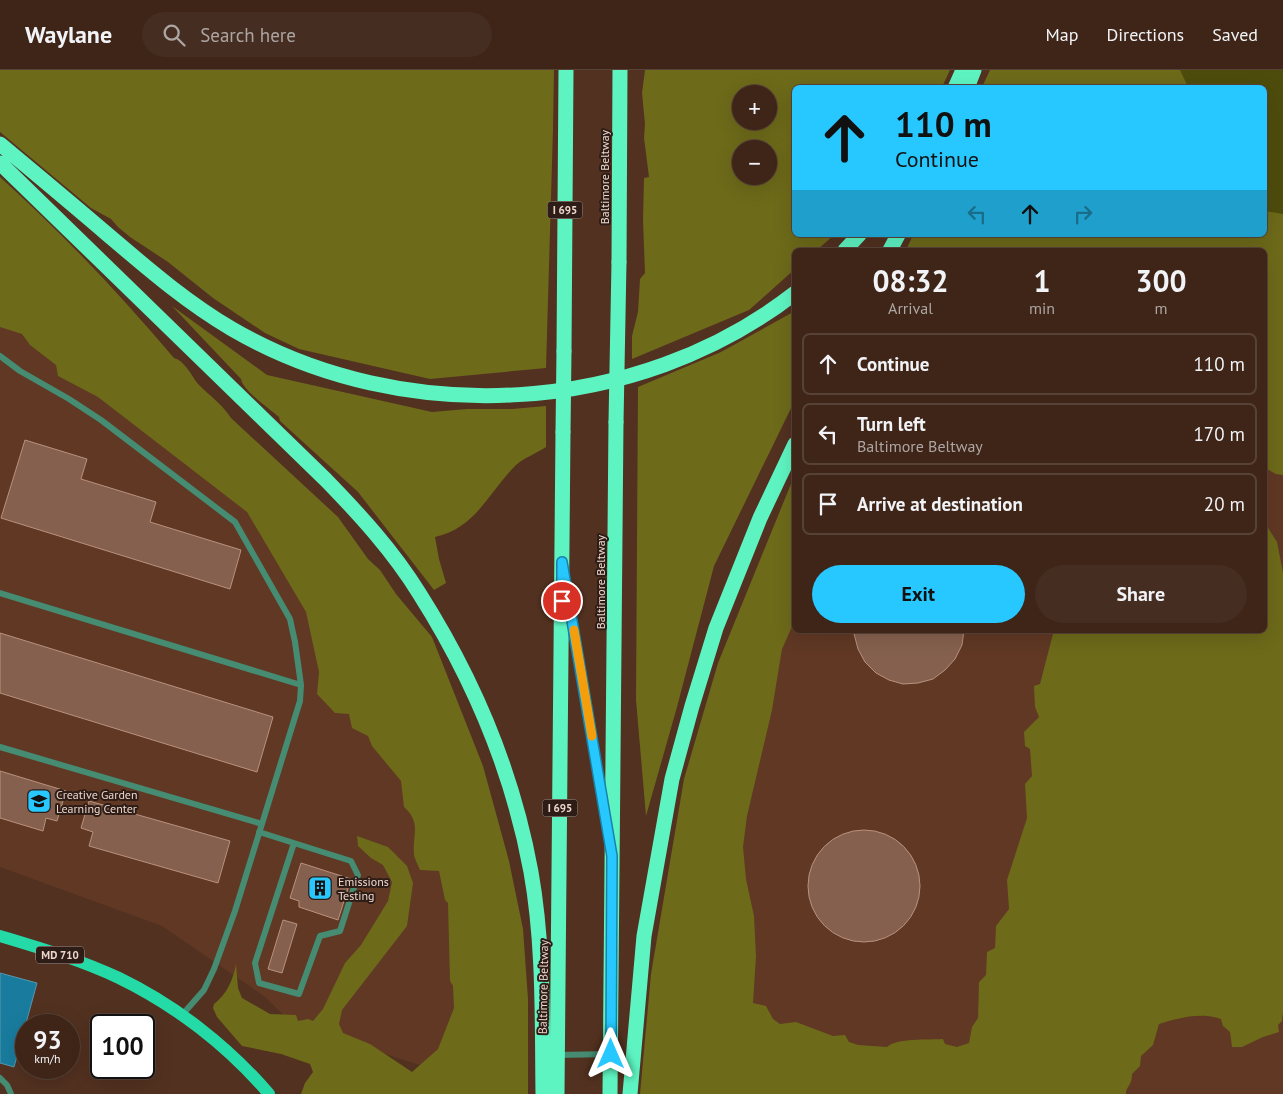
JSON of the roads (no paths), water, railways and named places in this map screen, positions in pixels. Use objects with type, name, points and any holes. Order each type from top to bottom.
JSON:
[{"type":"highway","name":"Baltimore Beltway","points":[[557,1094],[566,70]]},
{"type":"highway","name":"Baltimore Beltway","points":[[610,1094],[620,70]]},
{"type":"highway","points":[[956,85],[963,70]]},
{"type":"highway","points":[[968,85],[974,70]]},
{"type":"highway","points":[[0,144],[155,275],[191,303],[266,348],[338,375],[375,385],[416,392],[504,396],[551,392],[601,383],[640,373],[716,343],[749,324],[792,295]]},
{"type":"highway","points":[[0,163],[326,480],[364,519],[419,592],[464,673],[486,722],[505,773],[521,827],[531,872],[538,926],[542,974],[544,1094]]},
{"type":"highway","points":[[846,248],[857,237]]},
{"type":"highway","points":[[630,1094],[644,936],[672,779],[716,628],[756,526],[792,450]]},
{"type":"main road","name":"MD 710","points":[[0,936],[78,961],[119,978],[182,1015],[221,1047],[257,1080],[269,1094]]},
{"type":"lane","points":[[0,356],[20,371],[69,399],[100,420],[235,522],[290,619],[301,685],[300,701],[235,911],[214,969],[204,990],[182,1015]]},
{"type":"lane","points":[[562,562],[612,856]]},
{"type":"lane","points":[[0,593],[301,685]]},
{"type":"lane","points":[[0,747],[262,824]]},
{"type":"lane","points":[[259,832],[294,843],[351,861],[358,875],[340,931],[320,936],[299,994],[259,982],[255,963],[294,843]]},
{"type":"lane","points":[[558,1055],[611,1054]]},
{"type":"lane","points":[[0,1078],[7,1084],[11,1094]]},
{"type":"water","points":[[0,973],[37,983],[29,1014],[15,1014],[14,1067],[0,1063]]},
{"type":"place","name":"Creative Garden Learning Center","points":[[39,801]]},
{"type":"place","name":"Emissions Testing","points":[[320,888]]}]
